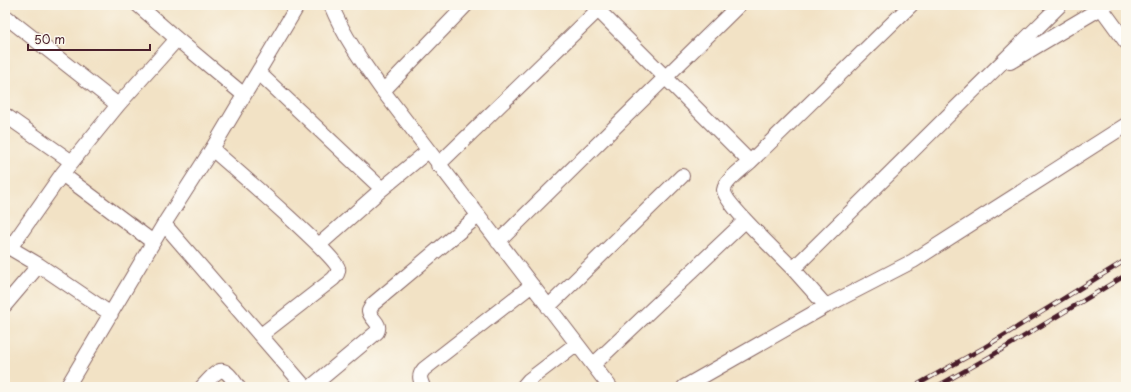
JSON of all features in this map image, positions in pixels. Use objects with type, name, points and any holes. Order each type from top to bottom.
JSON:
[{"type":"street","points":[[67,387],[153,242],[212,149],[298,5]]},
{"type":"street","points":[[331,5],[338,24],[354,51],[383,91],[438,165],[610,387]]},
{"type":"street","points":[[383,91],[466,5]]},
{"type":"street","points":[[498,242],[739,5]]},
{"type":"street","points":[[826,306],[794,269],[746,221],[724,195],[724,189],[731,179],[911,5]]},
{"type":"street","points":[[794,269],[1060,5]]},
{"type":"street","points":[[143,6],[176,39],[244,94]]},
{"type":"street","points":[[991,74],[1102,6],[1126,42]]},
{"type":"street","points":[[438,165],[596,7],[750,162]]},
{"type":"street","points":[[5,16],[118,105]]},
{"type":"street","points":[[111,314],[39,265],[7,246],[62,174],[118,105],[176,39]]},
{"type":"street","points":[[258,72],[382,189]]},
{"type":"street","points":[[5,115],[72,162]]},
{"type":"street","points":[[684,387],[826,306],[913,261],[1126,125]]},
{"type":"street","points":[[212,149],[319,246],[339,269],[333,279],[261,335]]},
{"type":"street","points":[[319,246],[382,189],[428,151]]},
{"type":"street","points":[[62,174],[153,242]]},
{"type":"street","points":[[548,307],[682,176]]},
{"type":"street","points":[[311,387],[377,332],[379,326],[369,315],[368,311],[373,304],[478,216]]},
{"type":"street","points":[[593,365],[746,221]]},
{"type":"street","points":[[164,224],[305,387]]},
{"type":"street","points":[[5,305],[39,265]]},
{"type":"street","points":[[423,387],[420,376],[424,369],[532,286]]},
{"type":"street","points":[[523,387],[529,380],[576,344]]},
{"type":"street","points":[[202,387],[215,373],[220,371],[224,371],[229,374],[238,387]]},
{"type":"railway","points":[[913,387],[985,347],[1126,260]]},
{"type":"railway","points":[[936,387],[991,356],[1126,275]]}]
